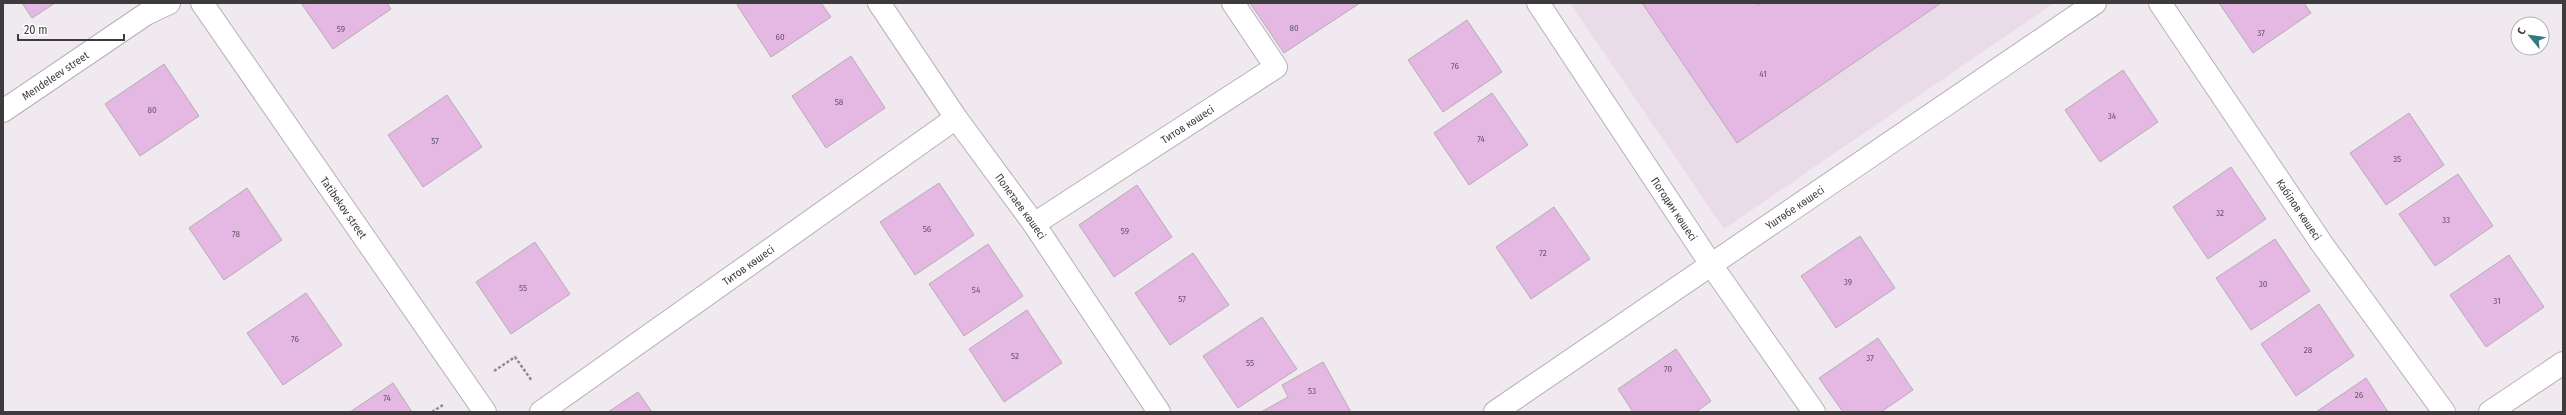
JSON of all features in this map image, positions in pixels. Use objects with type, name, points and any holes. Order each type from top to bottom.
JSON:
[{"type":"street","name":"Mendeleev street","points":[[3,111],[146,14],[169,3]]},
{"type":"street","name":"Tatibekov street","points":[[202,3],[485,412]]},
{"type":"street","name":"Полетаев көшесі","points":[[879,3],[956,118],[1034,224],[1159,412]]},
{"type":"street","name":"Титов көшесі","points":[[1034,224],[1276,67],[1233,3]]},
{"type":"street","name":"Погодин көшесі","points":[[1538,3],[1712,266],[1814,412]]},
{"type":"street","name":"Үштөбе көшесі","points":[[1495,412],[1712,266],[2095,3]]},
{"type":"street","name":"Кабілов көшесі","points":[[2160,3],[2322,244],[2444,412]]},
{"type":"street","name":"Титов көшесі","points":[[542,412],[956,118]]},
{"type":"street","points":[[2490,412],[2563,364]]},
{"type":"shaded area","points":[[1570,3],[2054,3],[1724,229]]},
{"type":"building","points":[[22,3],[55,3],[32,18]]},
{"type":"building","points":[[301,3],[387,3],[391,9],[333,49]]},
{"type":"building","points":[[739,3],[821,3],[831,17],[771,57],[737,5]]},
{"type":"building","points":[[1250,3],[1360,3],[1284,53]]},
{"type":"building","points":[[1642,3],[1757,3],[1758,5],[1762,3],[1941,3],[1737,143]]},
{"type":"building","points":[[2219,3],[2304,3],[2311,13],[2253,53]]},
{"type":"building","points":[[1467,20],[1502,72],[1443,112],[1408,60]]},
{"type":"building","points":[[851,56],[885,108],[826,148],[792,96]]},
{"type":"building","points":[[164,64],[199,116],[140,156],[105,104]]},
{"type":"building","points":[[2123,70],[2158,122],[2100,162],[2065,110]]},
{"type":"building","points":[[1492,93],[1528,145],[1469,185],[1434,133]]},
{"type":"building","points":[[447,95],[482,147],[423,187],[388,135]]},
{"type":"building","points":[[2409,113],[2444,165],[2386,205],[2350,153]]},
{"type":"building","points":[[2231,167],[2266,219],[2208,259],[2173,207]]},
{"type":"building","points":[[2458,174],[2493,226],[2435,266],[2399,214]]},
{"type":"building","points":[[939,183],[974,235],[915,275],[880,222]]},
{"type":"building","points":[[1137,185],[1172,237],[1114,277],[1079,225]]},
{"type":"building","points":[[247,188],[282,240],[224,280],[189,228]]},
{"type":"building","points":[[1554,207],[1590,259],[1531,299],[1496,247]]},
{"type":"building","points":[[1860,236],[1895,288],[1836,328],[1801,276]]},
{"type":"building","points":[[2275,239],[2310,291],[2251,330],[2216,278]]},
{"type":"building","points":[[535,242],[570,294],[511,334],[476,282]]},
{"type":"building","points":[[988,244],[1023,296],[964,336],[929,284]]},
{"type":"building","points":[[1193,253],[1229,305],[1170,345],[1135,293]]},
{"type":"building","points":[[2509,255],[2544,307],[2486,347],[2450,295]]},
{"type":"building","points":[[306,293],[342,345],[283,385],[247,333]]},
{"type":"building","points":[[2319,304],[2354,356],[2296,396],[2261,344]]},
{"type":"building","points":[[1027,310],[1062,363],[1004,402],[969,349]]},
{"type":"building","points":[[1262,317],[1297,369],[1238,408],[1203,356]]},
{"type":"building","points":[[1878,338],[1913,390],[1881,412],[1843,412],[1819,378]]},
{"type":"building","points":[[1676,349],[1711,401],[1696,412],[1633,412],[1618,389]]},
{"type":"building","points":[[1323,362],[1351,412],[1261,412],[1288,397],[1282,385]]},
{"type":"building","points":[[2366,378],[2388,412],[2316,412]]},
{"type":"building","points":[[393,383],[412,412],[350,412]]},
{"type":"building","points":[[638,392],[652,412],[608,412]]}]
